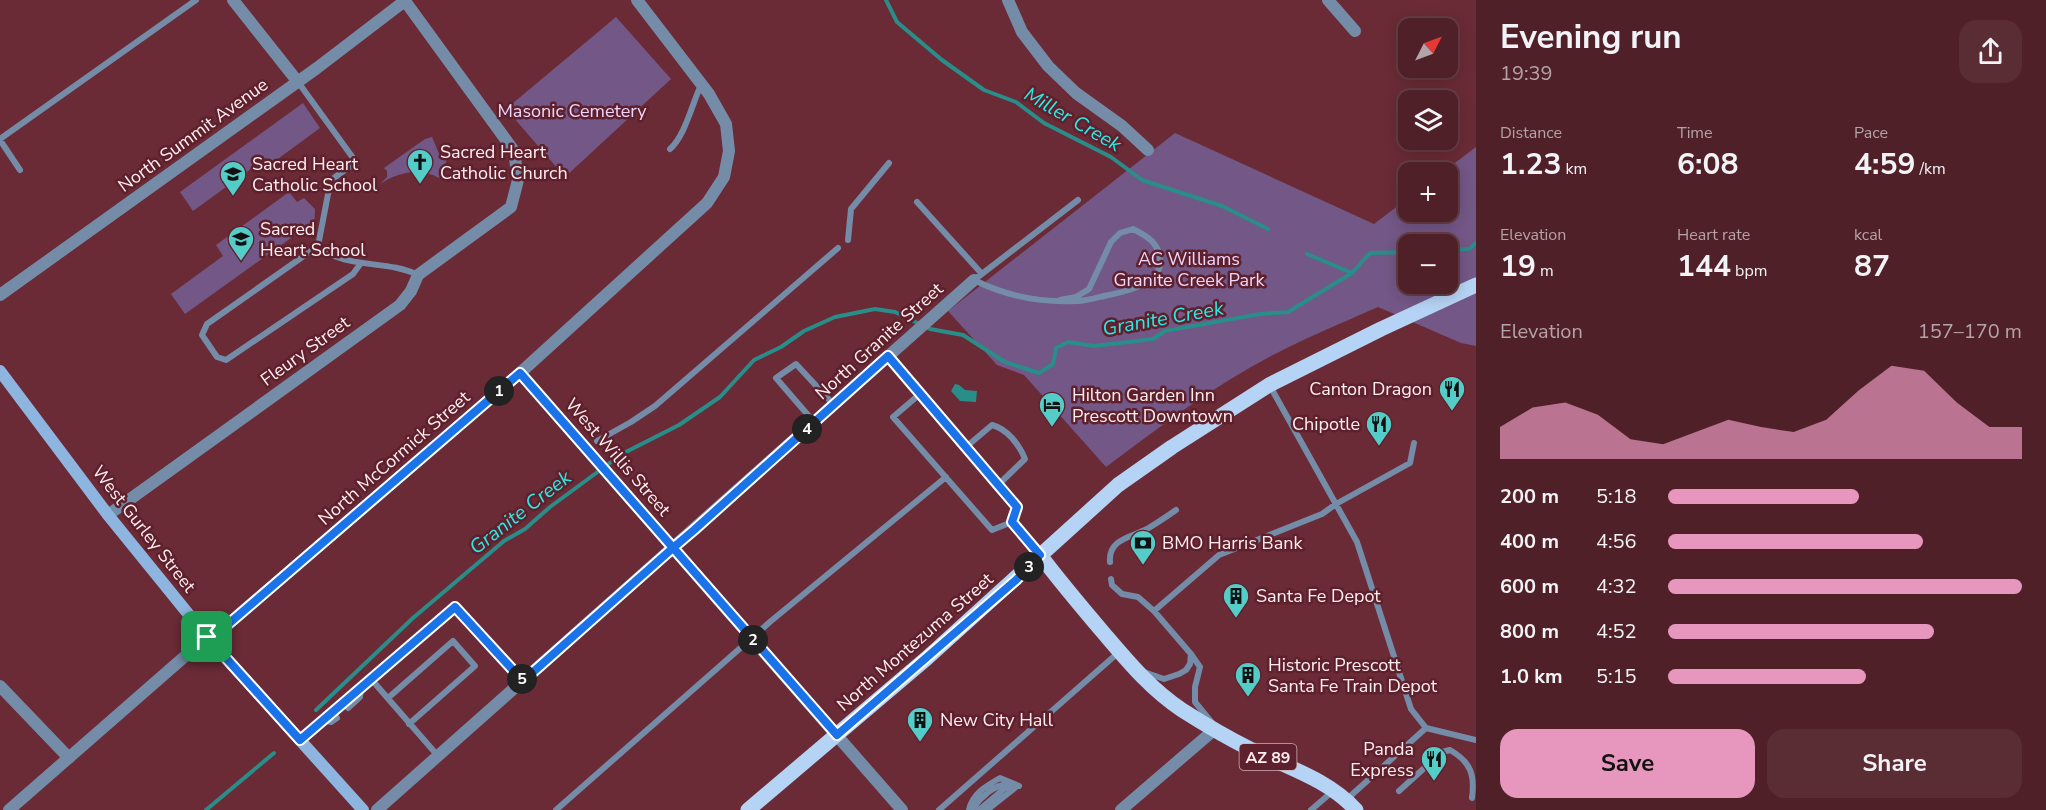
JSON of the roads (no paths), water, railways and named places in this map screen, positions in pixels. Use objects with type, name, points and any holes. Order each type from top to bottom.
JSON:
[{"type":"main road","name":"North Montezuma Street","points":[[748,810],[1016,580],[1040,555],[1118,485],[1172,447],[1269,385],[1476,285]]},
{"type":"main road","name":"West Gurley Street","points":[[0,371],[108,515],[207,637],[363,810]]},
{"type":"main road","name":"AZ 89","points":[[1040,555],[1147,683],[1180,709],[1218,732],[1309,775],[1345,800]]},
{"type":"street","points":[[233,0],[298,81]]},
{"type":"street","name":"North Summit Avenue","points":[[0,295],[298,81],[405,0]]},
{"type":"street","name":"Fleury Street","points":[[108,515],[400,305],[411,291],[418,274],[511,207],[518,180],[514,151],[405,0]]},
{"type":"street","name":"North McCormick Street","points":[[9,810],[207,637],[226,626],[520,373],[707,203],[724,177],[729,151],[726,124],[701,84],[637,0]]},
{"type":"street","points":[[1008,0],[1022,32],[1048,66],[1076,93],[1122,126],[1148,150]]},
{"type":"street","points":[[1328,0],[1355,31]]},
{"type":"street","name":"North Granite Street","points":[[377,810],[978,277]]},
{"type":"street","name":"West Willis Street","points":[[520,373],[902,810]]},
{"type":"street","points":[[0,686],[69,758]]},
{"type":"street","points":[[1121,810],[1218,732]]},
{"type":"lane","points":[[20,170],[0,140],[196,0]]},
{"type":"lane","points":[[298,81],[356,162],[334,178],[328,189],[318,246],[207,324],[202,335],[217,357],[226,360],[353,274],[361,263]]},
{"type":"lane","points":[[670,149],[679,141],[701,84]]},
{"type":"lane","points":[[848,240],[851,209],[889,163]]},
{"type":"lane","points":[[978,277],[1078,200]]},
{"type":"lane","points":[[917,202],[988,287],[1032,300],[1078,302],[1124,292],[1151,280],[1159,271],[1161,261],[1158,248],[1146,236],[1133,229],[1120,233],[1111,242],[1089,289],[1076,297],[1059,300]]},
{"type":"lane","points":[[318,246],[327,253],[344,260],[401,267],[418,274]]},
{"type":"lane","points":[[597,441],[632,422],[655,406],[838,248]]},
{"type":"lane","points":[[888,356],[1017,507],[1012,522],[992,530],[893,417],[920,394]]},
{"type":"lane","points":[[814,423],[776,378],[796,364],[834,405]]},
{"type":"lane","points":[[1269,385],[1357,542],[1411,709],[1426,728],[1476,740]]},
{"type":"lane","points":[[966,447],[992,425],[1001,427],[1020,448],[1024,459],[998,484]]},
{"type":"lane","points":[[1154,611],[1219,555],[1322,514],[1410,463],[1414,443]]},
{"type":"lane","points":[[556,810],[752,638],[946,477]]},
{"type":"lane","points":[[1110,562],[1109,554],[1115,544],[1130,535],[1145,530],[1176,510]]},
{"type":"lane","points":[[1012,522],[1040,555]]},
{"type":"lane","points":[[1111,579],[1112,585],[1122,594],[1138,597],[1154,611],[1191,654],[1200,667],[1195,687],[1195,702],[1218,732]]},
{"type":"lane","points":[[300,740],[455,607],[523,681]]},
{"type":"lane","points":[[388,698],[453,641],[475,666],[410,724]]},
{"type":"lane","points":[[939,810],[1120,652]]},
{"type":"lane","points":[[1134,668],[1164,679],[1186,670],[1190,664],[1191,654]]},
{"type":"lane","points":[[371,678],[438,756]]},
{"type":"lane","points":[[348,708],[360,697],[361,687]]},
{"type":"lane","points":[[323,720],[331,722],[337,718]]},
{"type":"lane","points":[[1311,810],[1345,800],[1426,728]]},
{"type":"lane","points":[[1399,791],[1442,752],[1450,750],[1457,754],[1471,771],[1474,778],[1472,798]]},
{"type":"lane","points":[[971,810],[993,789],[1003,783],[1018,786]]},
{"type":"lane","points":[[978,810],[1005,788],[1018,786]]},
{"type":"lane","points":[[987,810],[1018,786]]},
{"type":"water","points":[[955,384],[965,390],[977,391],[976,402],[960,401],[951,391]]},
{"type":"waterway","name":"Miller Creek","points":[[886,0],[897,22],[942,60],[984,90],[1016,102],[1044,123],[1111,157],[1142,180],[1222,206],[1268,229]]},
{"type":"waterway","name":"Granite Creek","points":[[1458,250],[1469,249],[1476,243]]},
{"type":"waterway","name":"Granite Creek","points":[[316,710],[413,618],[504,541],[525,529],[550,507],[622,454],[679,425],[720,397],[754,360],[781,347],[804,331],[835,317],[875,309],[895,312],[930,329],[963,335],[1005,362],[1039,373],[1053,364],[1056,348],[1068,342],[1094,346],[1153,339],[1165,331],[1260,314],[1288,312],[1352,273],[1370,253],[1398,252]]},
{"type":"waterway","name":"Miller Creek","points":[[1307,254],[1352,273]]},
{"type":"waterway","name":"Granite Creek","points":[[206,810],[274,753]]},
{"type":"place","name":"Sacred Heart Catholic Church","points":[[420,185]]},
{"type":"place","name":"Sacred Heart Catholic School","points":[[233,197]]},
{"type":"place","name":"Sacred Heart School","points":[[241,262]]},
{"type":"place","name":"Canton Dragon","points":[[1452,412]]},
{"type":"place","name":"Hilton Garden Inn Prescott Downtown","points":[[1052,428]]},
{"type":"place","name":"Chipotle","points":[[1379,447]]},
{"type":"place","name":"BMO Harris Bank","points":[[1143,566]]},
{"type":"place","name":"Santa Fe Depot","points":[[1236,619]]},
{"type":"place","name":"Historic Prescott Santa Fe Train Depot","points":[[1248,698]]},
{"type":"place","name":"New City Hall","points":[[920,743]]},
{"type":"place","name":"Panda Express","points":[[1434,782]]},
{"type":"park label","name":"Masonic Cemetery","points":[[572,111]]},
{"type":"park label","name":"AC Williams Granite Creek Park","points":[[1189,269]]}]
